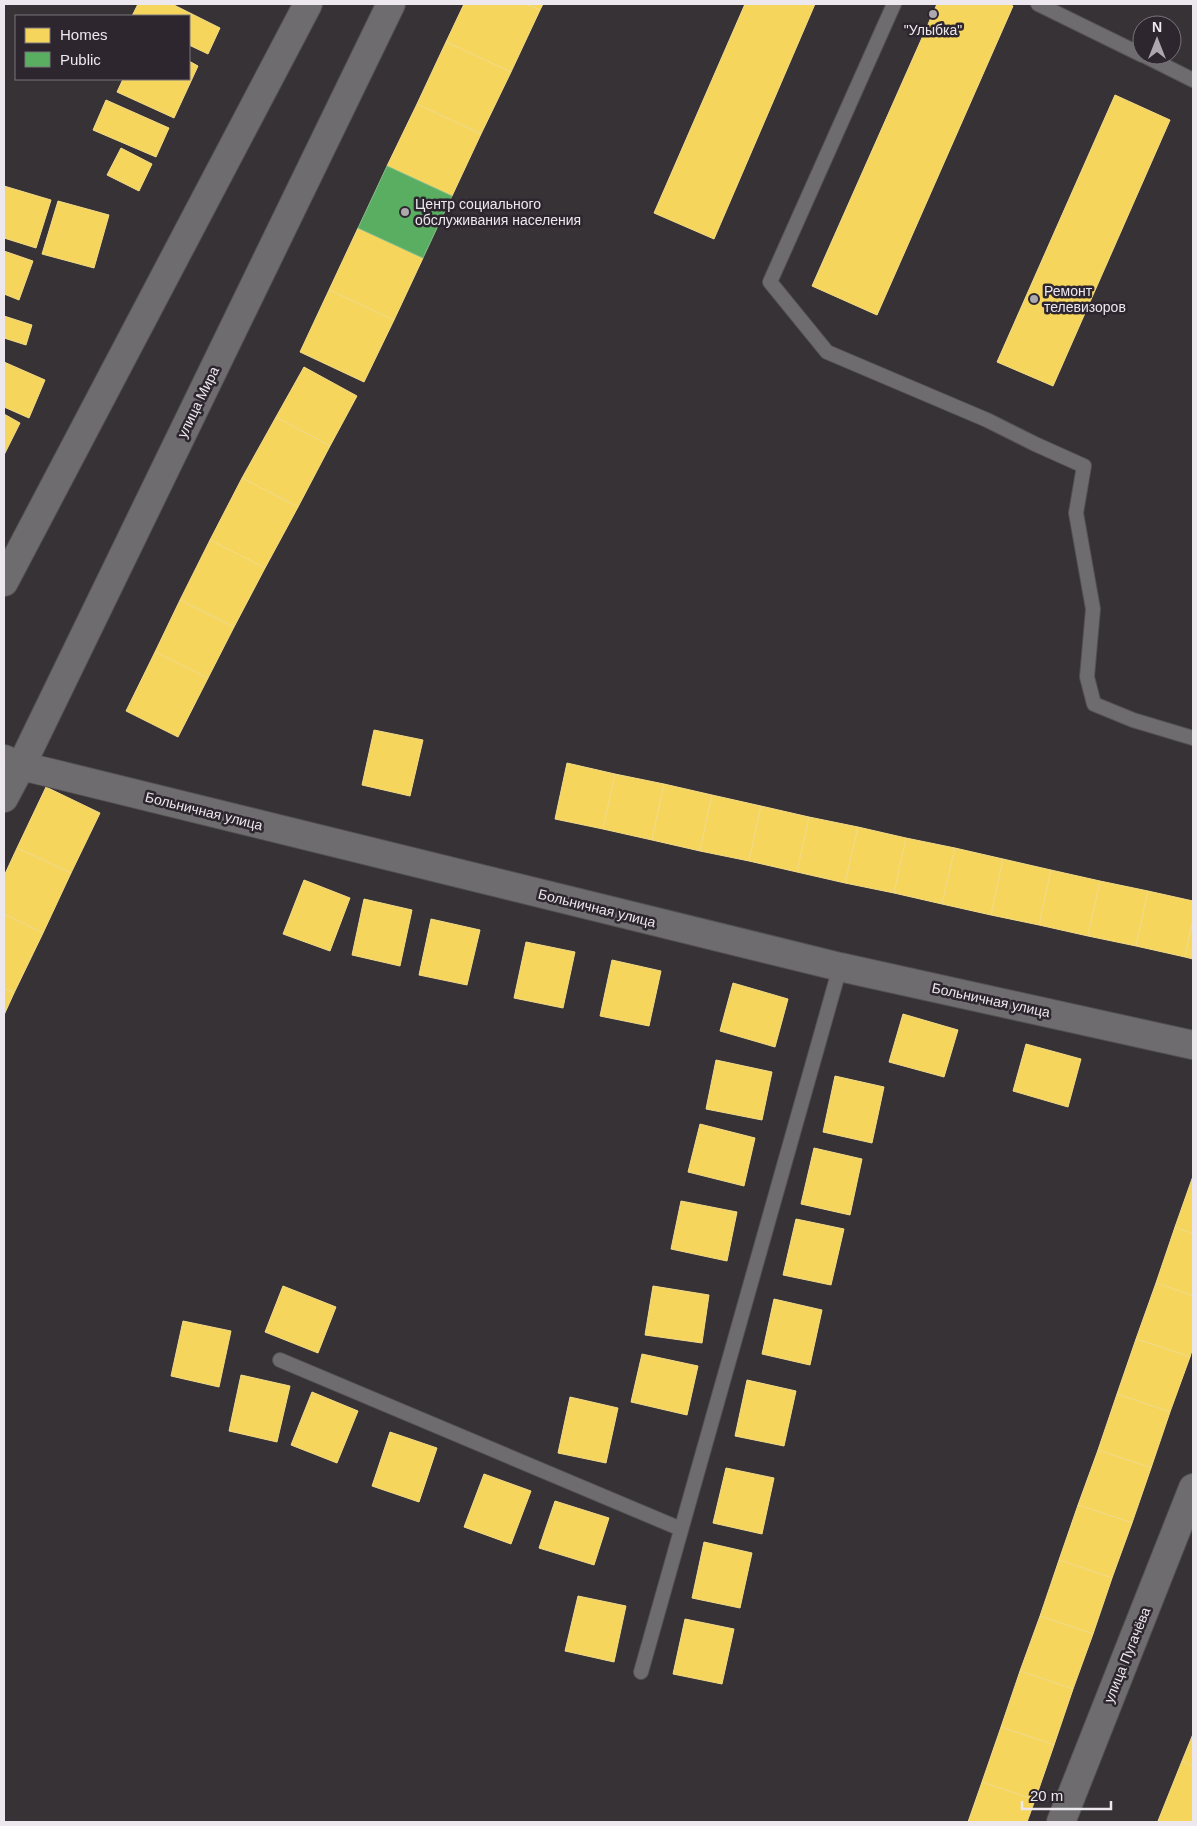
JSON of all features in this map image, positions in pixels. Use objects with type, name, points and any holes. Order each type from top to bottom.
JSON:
[{"type":"street","points":[[4,582],[308,4]]},
{"type":"street","name":"улица Мира","points":[[4,798],[13,762],[391,4]]},
{"type":"street","name":"Больничная улица","points":[[13,762],[840,967],[1193,1045]]},
{"type":"street","name":"улица Пугачёва","points":[[1062,1822],[1193,1488]]},
{"type":"lane","points":[[894,4],[770,282],[827,352],[987,420],[1084,466],[1076,513],[1093,609],[1087,677],[1094,704],[1134,720],[1193,738]]},
{"type":"lane","points":[[1038,4],[1132,50]]},
{"type":"lane","points":[[1162,65],[1193,80]]},
{"type":"lane","points":[[641,1672],[840,967]]},
{"type":"lane","points":[[280,1360],[681,1529]]},
{"type":"building: Homes","points":[[138,4],[172,4],[220,28],[208,54],[190,45],[190,15],[132,15]]},
{"type":"building: Homes","points":[[464,4],[526,4],[540,10],[511,72],[446,42]]},
{"type":"building: Homes","points":[[526,4],[543,4],[540,10]]},
{"type":"building: Homes","points":[[745,4],[815,4],[714,239],[654,213]]},
{"type":"building: Homes","points":[[937,4],[1008,4],[1013,6],[877,315],[812,286]]},
{"type":"building: Homes","points":[[446,42],[511,72],[481,134],[417,104]]},
{"type":"building: Homes","points":[[190,62],[198,66],[174,118],[117,92],[123,80],[190,80]]},
{"type":"building: Homes","points":[[1115,95],[1170,120],[1053,386],[997,362]]},
{"type":"building: Homes","points":[[106,100],[169,128],[156,157],[93,130]]},
{"type":"building: Homes","points":[[417,104],[481,134],[452,196],[387,166]]},
{"type":"building: Homes","points":[[121,148],[152,164],[139,191],[107,175]]},
{"type":"building: Homes","points":[[4,186],[51,200],[36,248],[4,238]]},
{"type":"building: Homes","points":[[58,201],[109,215],[94,268],[42,254]]},
{"type":"building: Homes","points":[[358,228],[423,258],[394,320],[329,290]]},
{"type":"building: Homes","points":[[4,251],[33,261],[19,300],[4,294]]},
{"type":"building: Homes","points":[[329,290],[394,320],[364,382],[300,352]]},
{"type":"building: Homes","points":[[4,316],[32,325],[26,345],[4,338]]},
{"type":"building: Homes","points":[[4,362],[45,380],[29,418],[4,407]]},
{"type":"building: Homes","points":[[304,367],[357,396],[330,446],[276,417]]},
{"type":"building: Homes","points":[[4,414],[20,423],[4,455]]},
{"type":"building: Homes","points":[[276,417],[330,446],[298,507],[242,478]]},
{"type":"building: Homes","points":[[242,478],[298,507],[265,568],[210,540]]},
{"type":"building: Homes","points":[[210,540],[265,568],[234,627],[180,600]]},
{"type":"building: Homes","points":[[180,600],[234,627],[208,678],[155,652]]},
{"type":"building: Homes","points":[[155,652],[208,678],[178,737],[126,711]]},
{"type":"building: Homes","points":[[374,730],[423,740],[410,796],[362,785]]},
{"type":"building: Homes","points":[[567,763],[615,774],[603,829],[555,819]]},
{"type":"building: Homes","points":[[615,774],[664,784],[652,840],[603,829]]},
{"type":"building: Homes","points":[[664,784],[712,795],[700,851],[652,840]]},
{"type":"building: Homes","points":[[46,787],[100,813],[71,873],[17,848]]},
{"type":"building: Homes","points":[[712,795],[761,806],[749,861],[700,851]]},
{"type":"building: Homes","points":[[761,806],[809,817],[797,872],[749,861]]},
{"type":"building: Homes","points":[[809,817],[858,827],[845,883],[797,872]]},
{"type":"building: Homes","points":[[858,827],[906,838],[894,893],[845,883]]},
{"type":"building: Homes","points":[[906,838],[955,848],[942,904],[894,893]]},
{"type":"building: Homes","points":[[17,848],[71,873],[43,933],[4,914],[4,876]]},
{"type":"building: Homes","points":[[955,848],[1003,859],[991,915],[942,904]]},
{"type":"building: Homes","points":[[1003,859],[1051,870],[1039,925],[991,915]]},
{"type":"building: Homes","points":[[1051,870],[1100,881],[1088,936],[1039,925]]},
{"type":"building: Homes","points":[[304,880],[350,898],[330,951],[283,934]]},
{"type":"building: Homes","points":[[1100,881],[1148,891],[1136,946],[1088,936]]},
{"type":"building: Homes","points":[[1148,891],[1193,901],[1193,918],[1185,957],[1136,946]]},
{"type":"building: Homes","points":[[364,899],[412,910],[400,966],[352,955]]},
{"type":"building: Homes","points":[[4,914],[43,933],[14,993],[4,988]]},
{"type":"building: Homes","points":[[1193,918],[1193,959],[1185,957]]},
{"type":"building: Homes","points":[[431,919],[480,930],[467,985],[419,975]]},
{"type":"building: Homes","points":[[526,942],[575,952],[563,1008],[514,998]]},
{"type":"building: Homes","points":[[612,960],[661,971],[649,1026],[600,1016]]},
{"type":"building: Homes","points":[[733,983],[788,999],[775,1047],[720,1031]]},
{"type":"building: Homes","points":[[4,988],[14,993],[4,1015]]},
{"type":"building: Homes","points":[[903,1014],[958,1030],[944,1077],[889,1062]]},
{"type":"building: Homes","points":[[1026,1044],[1081,1059],[1068,1107],[1013,1091]]},
{"type":"building: Homes","points":[[716,1060],[772,1072],[762,1120],[706,1109]]},
{"type":"building: Homes","points":[[835,1076],[884,1087],[872,1143],[823,1132]]},
{"type":"building: Homes","points":[[700,1124],[755,1138],[744,1186],[688,1172]]},
{"type":"building: Homes","points":[[814,1148],[862,1159],[850,1215],[801,1204]]},
{"type":"building: Homes","points":[[1193,1176],[1193,1234],[1175,1227]]},
{"type":"building: Homes","points":[[681,1201],[737,1212],[727,1261],[671,1249]]},
{"type":"building: Homes","points":[[796,1219],[844,1229],[831,1285],[783,1275]]},
{"type":"building: Homes","points":[[1175,1227],[1193,1234],[1193,1296],[1156,1283]]},
{"type":"building: Homes","points":[[1156,1283],[1193,1296],[1193,1347],[1190,1357],[1136,1339]]},
{"type":"building: Homes","points":[[283,1286],[336,1307],[318,1353],[265,1332]]},
{"type":"building: Homes","points":[[653,1286],[709,1295],[702,1343],[645,1335]]},
{"type":"building: Homes","points":[[774,1299],[822,1310],[810,1365],[762,1354]]},
{"type":"building: Homes","points":[[183,1321],[231,1331],[219,1387],[171,1376]]},
{"type":"building: Homes","points":[[1136,1339],[1190,1357],[1170,1412],[1117,1394]]},
{"type":"building: Homes","points":[[642,1354],[698,1366],[687,1415],[631,1402]]},
{"type":"building: Homes","points":[[241,1375],[290,1386],[277,1442],[229,1431]]},
{"type":"building: Homes","points":[[747,1380],[796,1391],[784,1446],[735,1436]]},
{"type":"building: Homes","points":[[312,1392],[358,1411],[337,1463],[291,1445]]},
{"type":"building: Homes","points":[[1117,1394],[1170,1412],[1151,1468],[1098,1450]]},
{"type":"building: Homes","points":[[570,1397],[618,1408],[606,1463],[558,1453]]},
{"type":"building: Homes","points":[[390,1432],[437,1448],[419,1502],[372,1486]]},
{"type":"building: Homes","points":[[1098,1450],[1151,1468],[1132,1523],[1078,1505]]},
{"type":"building: Homes","points":[[726,1468],[774,1478],[762,1534],[713,1523]]},
{"type":"building: Homes","points":[[484,1474],[531,1491],[511,1544],[464,1527]]},
{"type":"building: Homes","points":[[555,1501],[609,1518],[594,1565],[539,1548]]},
{"type":"building: Homes","points":[[1078,1505],[1132,1523],[1112,1578],[1059,1560]]},
{"type":"building: Homes","points":[[704,1542],[752,1553],[740,1608],[692,1598]]},
{"type":"building: Homes","points":[[1059,1560],[1112,1578],[1093,1634],[1040,1616]]},
{"type":"building: Homes","points":[[578,1596],[626,1606],[614,1662],[565,1651]]},
{"type":"building: Homes","points":[[1040,1616],[1093,1634],[1073,1689],[1020,1671]]},
{"type":"building: Homes","points":[[685,1619],[734,1629],[722,1684],[673,1674]]},
{"type":"building: Homes","points":[[1020,1671],[1073,1689],[1054,1745],[1001,1727]]},
{"type":"building: Homes","points":[[1001,1727],[1054,1745],[1035,1800],[982,1782]]},
{"type":"building: Homes","points":[[1193,1734],[1193,1766],[1182,1761]]},
{"type":"building: Homes","points":[[1182,1761],[1193,1766],[1193,1822],[1158,1821]]},
{"type":"building: Homes","points":[[982,1782],[1035,1800],[1027,1822],[968,1822]]},
{"type":"building: Public","name":"Центр социального обслуживания населения","points":[[387,166],[452,196],[423,258],[358,228]]},
{"type":"place","name":"\"Улыбка\"","points":[[933,14]]},
{"type":"place","name":"Центр социального обслуживания населения","points":[[405,212]]},
{"type":"place","name":"Ремонт телевизоров","points":[[1034,299]]}]
